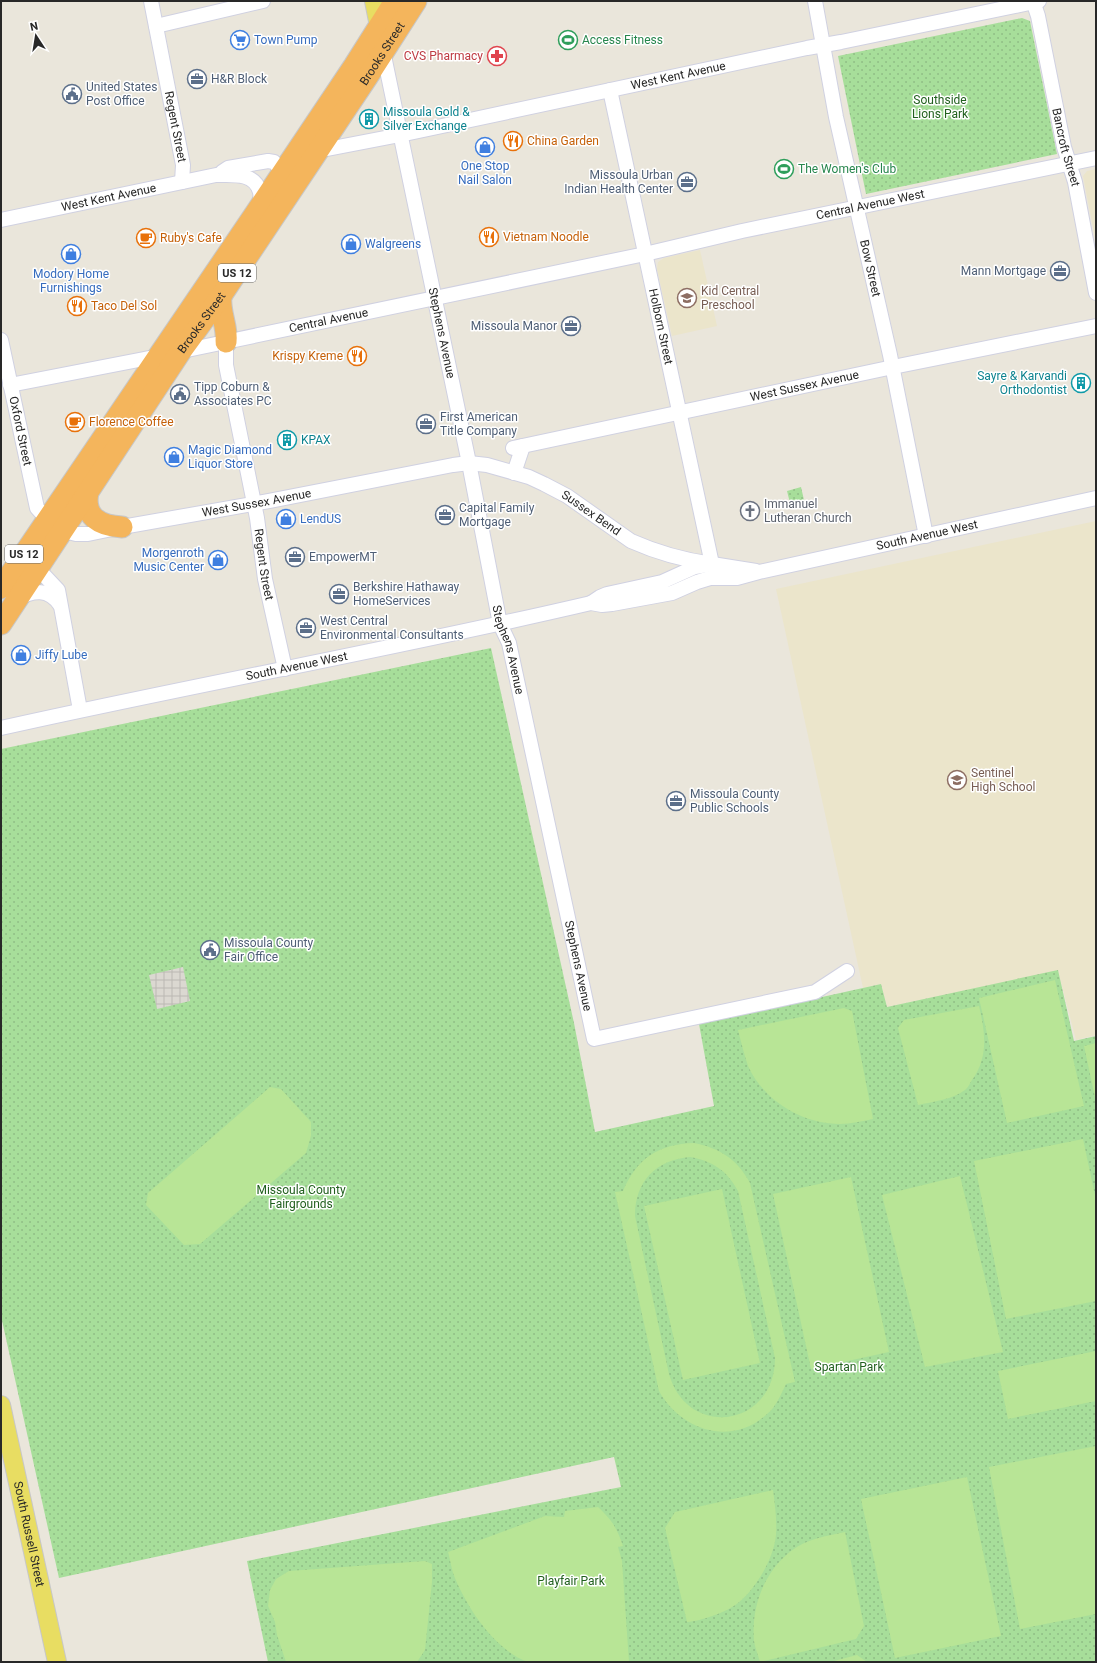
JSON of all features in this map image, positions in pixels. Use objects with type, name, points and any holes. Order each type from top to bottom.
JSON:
[{"type":"highway","name":"Brooks Street","points":[[1,624],[9,594],[55,524],[160,355],[354,66],[395,1]]},
{"type":"highway","name":"Brooks Street","points":[[9,594],[41,562],[55,524],[88,492],[181,351],[221,296],[282,205],[416,1]]},
{"type":"highway","points":[[282,205],[285,182],[283,172]]},
{"type":"highway","points":[[221,296],[220,306],[227,334],[226,342]]},
{"type":"highway","points":[[88,492],[90,511],[95,518],[108,526],[122,526]]},
{"type":"main road","name":"Stephens Avenue","points":[[374,1],[383,52]]},
{"type":"main road","name":"South Russell Street","points":[[1,1405],[57,1662]]},
{"type":"street","name":"Regent Street","points":[[151,1],[184,165],[182,182]]},
{"type":"street","points":[[156,26],[263,1]]},
{"type":"street","name":"Bow Street","points":[[815,1],[836,117],[893,367],[926,536]]},
{"type":"street","name":"West Kent Avenue","points":[[317,151],[400,135],[824,45],[922,26],[1035,1]]},
{"type":"street","name":"Bancroft Street","points":[[1035,1],[1064,146],[1070,164],[1096,293]]},
{"type":"street","name":"Stephens Avenue","points":[[383,52],[469,463],[500,624],[509,643],[594,1039],[815,992],[847,971]]},
{"type":"street","name":"Holborn Street","points":[[610,90],[712,564]]},
{"type":"street","name":"Central Avenue West","points":[[645,254],[742,231],[856,209],[1096,158]]},
{"type":"street","name":"West Kent Avenue","points":[[216,175],[228,168],[268,161],[274,162],[283,172]]},
{"type":"street","name":"West Kent Avenue","points":[[1,220],[216,175],[242,176],[250,178],[259,188],[261,199],[255,214]]},
{"type":"street","name":"Central Avenue","points":[[10,385],[226,342],[434,297],[645,254]]},
{"type":"street","name":"West Sussex Avenue","points":[[514,473],[518,447],[893,367],[1096,326]]},
{"type":"street","name":"Oxford Street","points":[[1,340],[36,503],[39,512],[55,524]]},
{"type":"street","name":"Regent Street","points":[[226,342],[226,365],[254,504],[266,578],[285,668]]},
{"type":"street","name":"West Sussex Avenue","points":[[55,524],[72,534],[81,534],[254,504],[446,466],[469,463]]},
{"type":"street","name":"Sussex Bend","points":[[469,463],[487,465],[544,484],[567,496],[631,541],[682,560],[712,564]]},
{"type":"street","name":"South Avenue West","points":[[591,603],[602,605],[612,604],[672,593],[710,578],[737,578],[1096,498]]},
{"type":"street","name":"US 12","points":[[41,562],[42,573],[58,590],[60,605]]},
{"type":"street","name":"South Avenue West","points":[[1,728],[80,710],[500,624],[591,603],[607,594],[662,582],[695,567],[712,564],[751,569],[759,572]]},
{"type":"street","points":[[9,594],[41,591],[49,594],[60,605],[80,710]]},
{"type":"shaded area","points":[[1096,169],[1096,243],[1083,176],[1087,171]]},
{"type":"shaded area","name":"Kid Central Preschool","points":[[700,250],[717,326],[672,336],[657,269],[658,262],[664,258]]},
{"type":"shaded area","name":"Sentinel High School","points":[[1096,521],[1096,1035],[1076,1040],[1058,971],[887,1007],[881,984],[863,988],[776,589]]},
{"type":"shaded area","points":[[183,967],[190,1001],[157,1009],[149,975]]},
{"type":"green space","name":"Southside Lions Park","points":[[1022,18],[1030,21],[1057,154],[866,194],[838,56]]},
{"type":"green space","points":[[801,487],[804,500],[790,503],[787,491]]},
{"type":"green space","points":[[491,648],[574,1023],[595,1132],[714,1106],[699,1024],[881,984],[887,1007],[1058,970],[1074,1041],[1096,1036],[1096,1662],[268,1662],[247,1561],[621,1487],[614,1457],[59,1578],[1,1316],[1,749]]},
{"type":"green space","points":[[1055,980],[1084,1106],[1007,1123],[979,998]]},
{"type":"green space","points":[[979,1006],[984,1034],[983,1053],[981,1062],[969,1085],[965,1090],[955,1096],[918,1105],[898,1028],[904,1020]]},
{"type":"green space","points":[[844,1008],[852,1011],[873,1119],[840,1124],[812,1120],[798,1115],[786,1108],[774,1100],[764,1090],[755,1079],[748,1066],[738,1030]]},
{"type":"green space","points":[[1096,1043],[1096,1102],[1084,1046]]},
{"type":"green space","points":[[270,1087],[281,1089],[311,1122],[311,1136],[306,1153],[200,1244],[184,1245],[146,1205],[148,1193]]},
{"type":"green space","points":[[1083,1139],[1096,1200],[1096,1301],[1006,1319],[974,1161]]},
{"type":"green space","points":[[694,1143],[720,1152],[727,1156],[740,1168],[750,1183],[795,1382],[786,1384],[773,1408],[759,1421],[744,1428],[728,1432],[712,1431],[696,1426],[669,1406],[659,1391],[615,1192],[623,1191],[635,1170],[651,1155],[670,1146]],"holes":[[[690,1157],[712,1164],[724,1172],[738,1191],[775,1358],[771,1381],[761,1399],[746,1411],[729,1417],[711,1416],[694,1409],[679,1395],[669,1374],[635,1216],[639,1192],[643,1183],[650,1174],[667,1163],[678,1159]]]},
{"type":"green space","points":[[960,1176],[1003,1352],[925,1367],[882,1195]]},
{"type":"green space","points":[[851,1177],[889,1352],[811,1369],[773,1194]]},
{"type":"green space","points":[[722,1189],[760,1363],[683,1380],[644,1206]]},
{"type":"green space","points":[[1096,1351],[1096,1401],[1008,1419],[998,1371]]},
{"type":"green space","points":[[1096,1446],[1096,1614],[1020,1629],[989,1467]]},
{"type":"green space","points":[[967,1477],[1001,1636],[895,1658],[861,1499]]},
{"type":"green space","points":[[773,1490],[776,1524],[775,1544],[763,1572],[751,1590],[738,1603],[714,1616],[687,1622],[665,1528],[675,1512]]},
{"type":"green space","name":"Playfair Park","points":[[598,1507],[614,1525],[623,1546],[618,1547],[622,1561],[629,1662],[528,1662],[516,1656],[492,1637],[473,1612],[458,1586],[448,1552],[545,1516],[564,1517],[565,1511]]},
{"type":"green space","points":[[845,1532],[864,1626],[856,1639],[760,1662],[754,1641],[755,1616],[761,1591],[773,1569],[797,1547],[817,1538]]},
{"type":"green space","points":[[425,1561],[432,1564],[432,1582],[425,1650],[417,1662],[286,1662],[277,1635],[275,1622],[268,1606],[270,1590],[276,1579],[289,1571]]},
{"type":"green space","points":[[857,1655],[867,1662],[830,1662]]},
{"type":"place","name":"Town Pump","points":[[240,40]]},
{"type":"place","name":"Access Fitness","points":[[568,40]]},
{"type":"place","name":"CVS Pharmacy","points":[[497,56]]},
{"type":"place","name":"H&R Block","points":[[197,79]]},
{"type":"place","name":"United States Post Office","points":[[72,94]]},
{"type":"place","name":"Missoula Gold & Silver Exchange","points":[[369,119]]},
{"type":"place","name":"China Garden","points":[[513,141]]},
{"type":"place","name":"One Stop Nail Salon","points":[[485,147]]},
{"type":"place","name":"The Women's Club","points":[[784,169]]},
{"type":"place","name":"Missoula Urban Indian Health Center","points":[[687,182]]},
{"type":"place","name":"Vietnam Noodle","points":[[489,237]]},
{"type":"place","name":"Ruby's Cafe","points":[[146,238]]},
{"type":"place","name":"Walgreens","points":[[351,244]]},
{"type":"place","name":"Modory Home Furnishings","points":[[71,254]]},
{"type":"place","name":"Mann Mortgage","points":[[1060,271]]},
{"type":"place","name":"Kid Central Preschool","points":[[687,298]]},
{"type":"place","name":"Taco Del Sol","points":[[77,306]]},
{"type":"place","name":"Missoula Manor","points":[[571,326]]},
{"type":"place","name":"Krispy Kreme","points":[[357,356]]},
{"type":"place","name":"Sayre & Karvandi Orthodontist","points":[[1081,383]]},
{"type":"place","name":"Tipp Coburn & Associates PC","points":[[180,394]]},
{"type":"place","name":"Florence Coffee","points":[[75,422]]},
{"type":"place","name":"First American Title Company","points":[[426,424]]},
{"type":"place","name":"KPAX","points":[[287,440]]},
{"type":"place","name":"Magic Diamond Liquor Store","points":[[174,457]]},
{"type":"place","name":"Immanuel Lutheran Church","points":[[750,511]]},
{"type":"place","name":"Capital Family Mortgage","points":[[445,515]]},
{"type":"place","name":"LendUS","points":[[286,519]]},
{"type":"place","name":"EmpowerMT","points":[[295,557]]},
{"type":"place","name":"Morgenroth Music Center","points":[[218,560]]},
{"type":"place","name":"Berkshire Hathaway HomeServices","points":[[339,594]]},
{"type":"place","name":"West Central Environmental Consultants","points":[[306,628]]},
{"type":"place","name":"Jiffy Lube","points":[[21,655]]},
{"type":"place","name":"Sentinel High School","points":[[957,780]]},
{"type":"place","name":"Missoula County Public Schools","points":[[676,801]]},
{"type":"place","name":"Missoula County Fair Office","points":[[210,950]]},
{"type":"park label","name":"Missoula County Fairgrounds","points":[[301,1197]]},
{"type":"park label","name":"Spartan Park","points":[[849,1367]]}]
